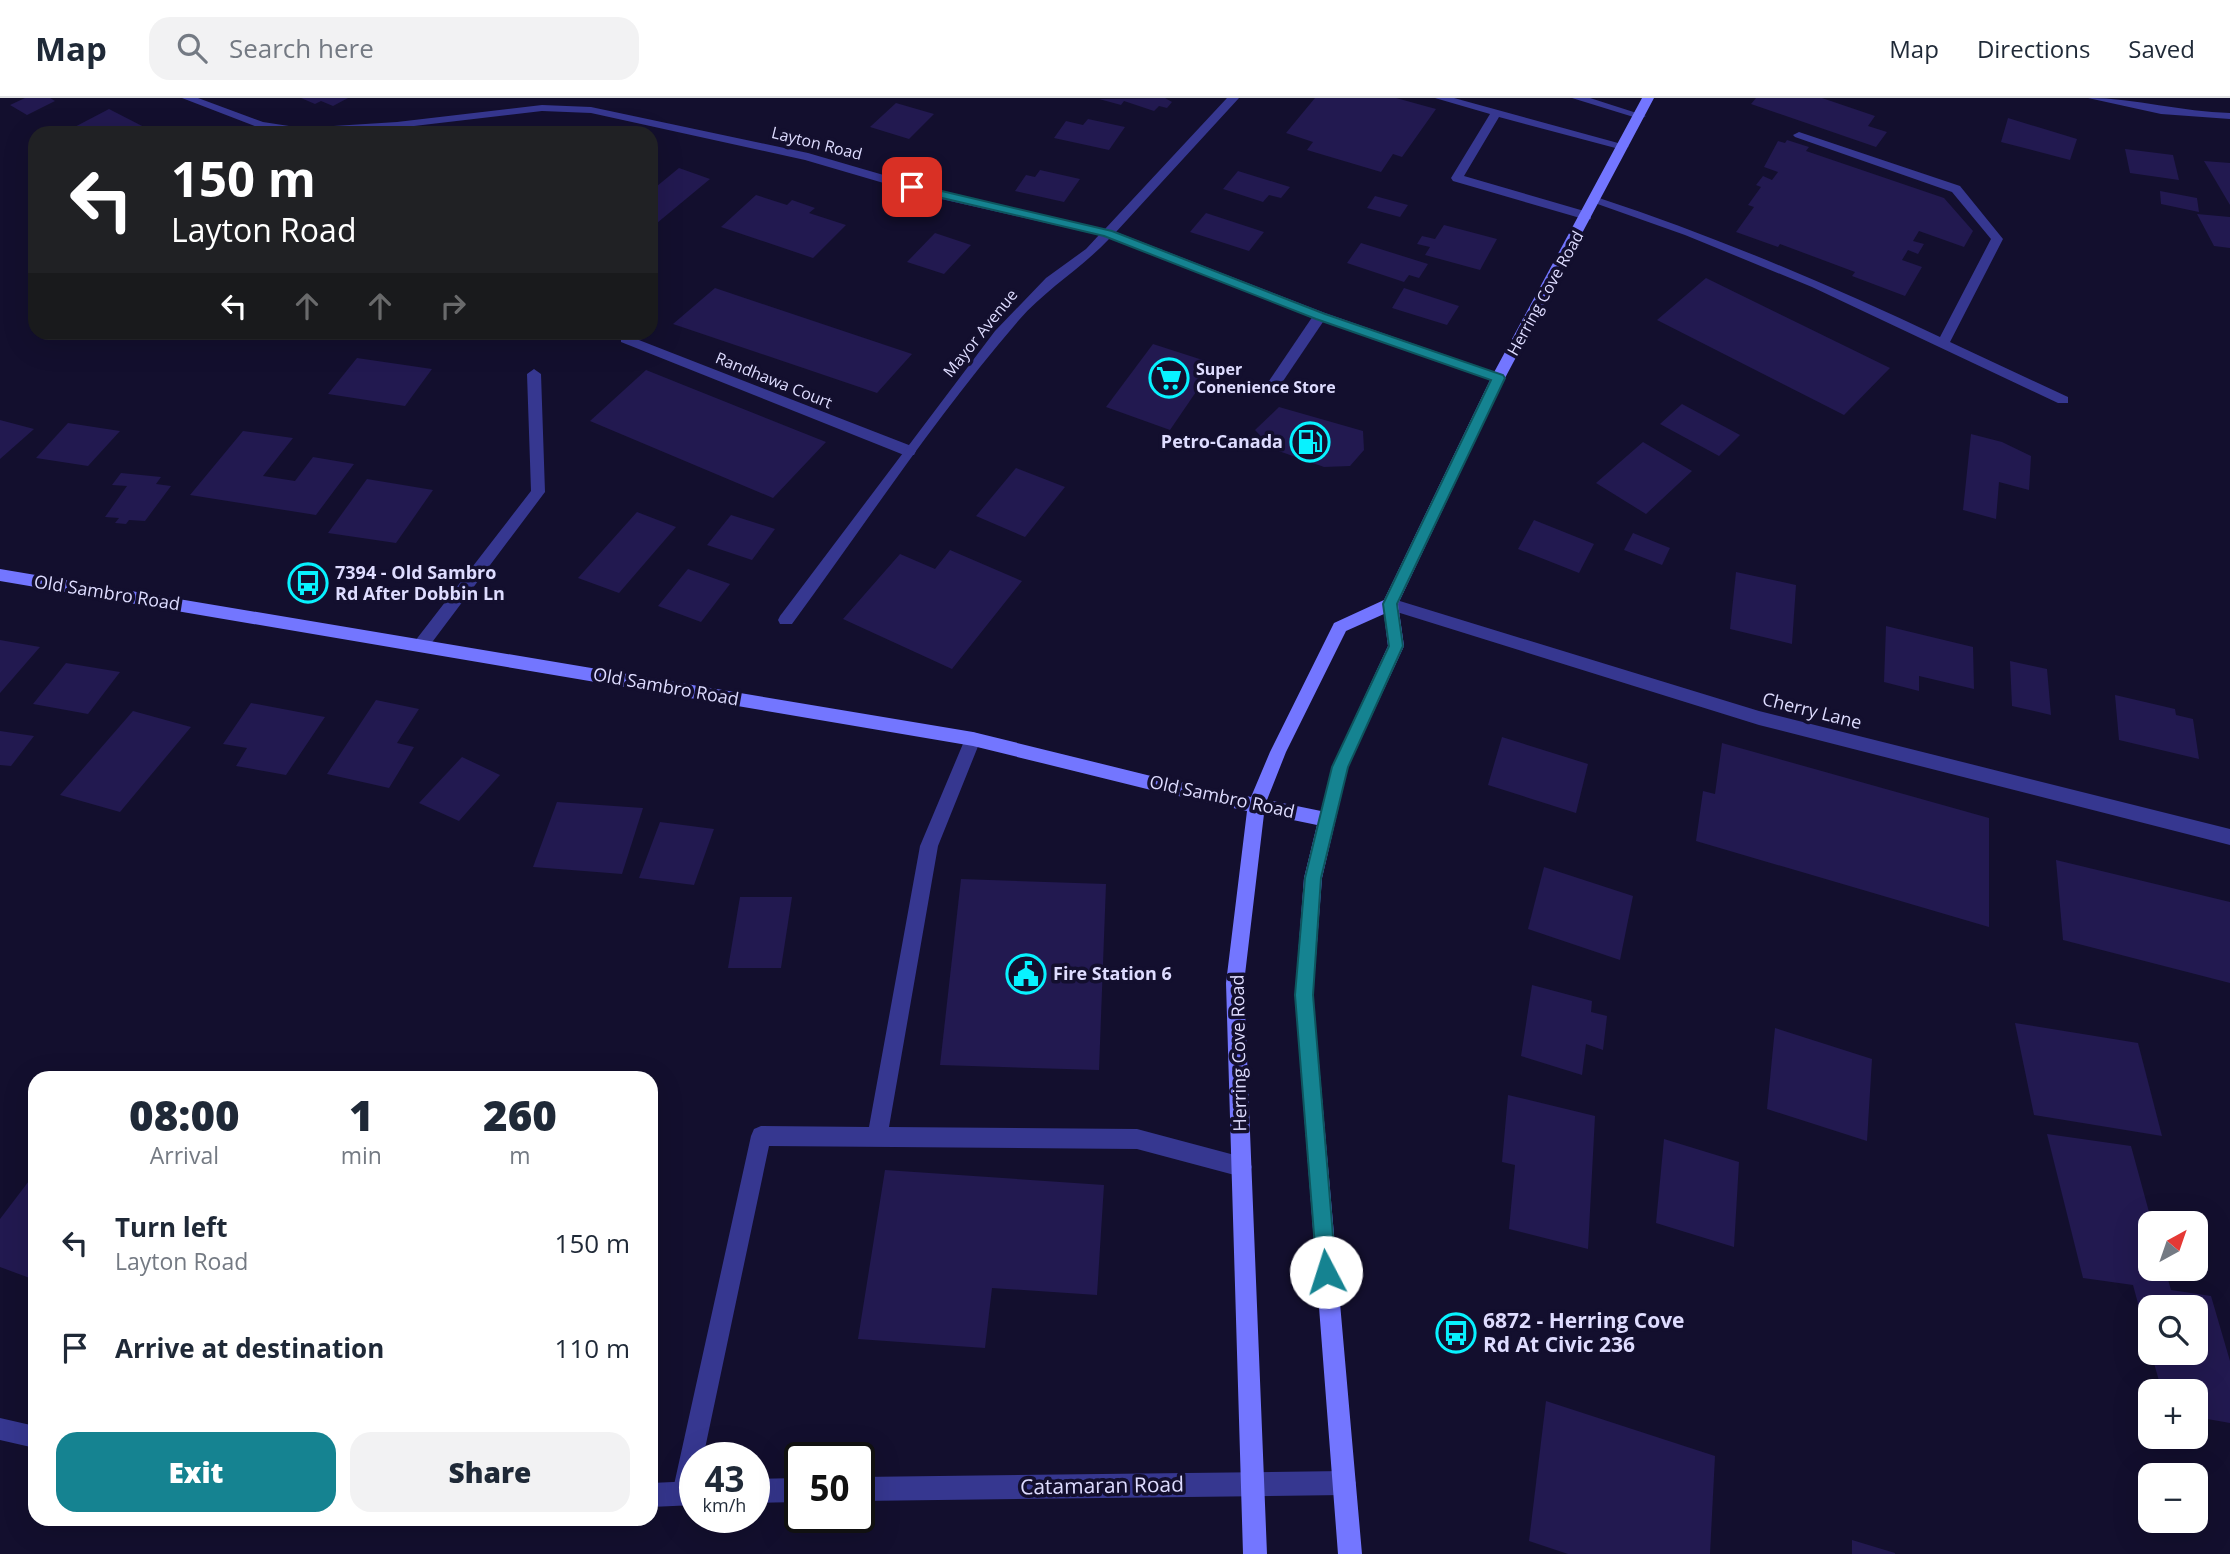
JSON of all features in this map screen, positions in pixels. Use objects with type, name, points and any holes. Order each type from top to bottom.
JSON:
[{"type":"main road","name":"Herring Cove Road","points":[[1255,1554],[1235,983],[1257,803],[1278,752],[1340,626],[1390,604],[1499,378],[1648,98]]},
{"type":"main road","name":"Old Sambro Road","points":[[0,575],[973,740],[1151,783],[1257,803],[1328,820]]},
{"type":"main road","points":[[1350,1554],[1304,995],[1313,878],[1340,767],[1396,646],[1390,604]]},
{"type":"street","name":"Layton Road","points":[[188,98],[268,126]]},
{"type":"street","name":"Mayor Avenue","points":[[786,620],[909,452],[1022,306],[1070,264],[1090,252],[1233,98]]},
{"type":"street","points":[[1440,98],[1623,146]]},
{"type":"street","points":[[1578,98],[1640,116]]},
{"type":"street","points":[[2094,98],[2161,112],[2200,117],[2230,117]]},
{"type":"street","name":"Layton Road","points":[[381,126],[579,104],[808,157],[932,193],[1108,233],[1320,316],[1499,378]]},
{"type":"street","points":[[1496,113],[1457,178],[1587,216]]},
{"type":"street","points":[[1799,135],[1956,189],[1997,239],[1942,343]]},
{"type":"street","points":[[1595,201],[1689,232],[1817,284],[2063,400]]},
{"type":"street","points":[[1272,387],[1320,316]]},
{"type":"street","name":"Randhawa Court","points":[[629,340],[909,452]]},
{"type":"street","points":[[421,645],[538,492],[534,374]]},
{"type":"street","name":"Cherry Lane","points":[[1390,604],[1759,718],[2230,836]]},
{"type":"street","points":[[877,1137],[929,846],[973,740]]},
{"type":"street","points":[[699,1442],[761,1136],[1137,1139],[1242,1167]]},
{"type":"street","points":[[0,1429],[28,1435]]},
{"type":"street","name":"Catamaran Road","points":[[875,1489],[1344,1483]]},
{"type":"street","points":[[658,1495],[679,1494]]},
{"type":"building","points":[[25,98],[50,98],[55,101],[27,115],[10,105]]},
{"type":"building","points":[[301,98],[348,98],[333,106],[321,101],[315,104]]},
{"type":"building","points":[[1165,98],[1172,102],[1167,108],[1159,106],[1154,111],[1124,101],[1121,105],[1099,99]]},
{"type":"building","points":[[1315,98],[1396,98],[1436,109],[1402,157],[1393,154],[1381,172],[1307,150],[1313,142],[1286,133]]},
{"type":"building","points":[[1756,98],[1822,98],[1875,116],[1868,126],[1887,132],[1876,147],[1751,104]]},
{"type":"building","points":[[896,103],[934,114],[909,139],[870,127]]},
{"type":"building","points":[[109,109],[142,126],[77,126]]},
{"type":"building","points":[[2008,118],[2077,139],[2070,160],[2001,142]]},
{"type":"building","points":[[1088,119],[1125,127],[1109,150],[1054,138],[1066,121],[1083,125]]},
{"type":"building","points":[[1787,140],[1809,147],[1806,151],[1944,198],[1973,231],[1964,247],[1919,231],[1913,241],[1924,244],[1918,254],[1908,250],[1902,260],[1922,267],[1905,296],[1852,276],[1855,272],[1780,244],[1778,247],[1736,232],[1754,207],[1748,205],[1761,187],[1756,185],[1763,176],[1772,180],[1778,172],[1764,167],[1778,141],[1785,143]]},
{"type":"building","points":[[2125,149],[2173,155],[2179,180],[2130,173]]},
{"type":"building","points":[[2204,161],[2230,163],[2230,205]]},
{"type":"building","points":[[679,168],[710,179],[658,222],[658,185]]},
{"type":"building","points":[[1040,170],[1080,179],[1064,202],[1015,191],[1026,175],[1035,177]]},
{"type":"building","points":[[1238,171],[1290,187],[1281,198],[1269,195],[1263,202],[1223,189]]},
{"type":"building","points":[[2160,191],[2197,198],[2199,212],[2161,204]]},
{"type":"building","points":[[756,195],[787,205],[792,200],[815,208],[809,213],[846,225],[813,258],[721,227]]},
{"type":"building","points":[[1375,196],[1408,205],[1400,217],[1367,208]]},
{"type":"building","points":[[1206,213],[1264,232],[1249,251],[1190,232]]},
{"type":"building","points":[[2197,214],[2230,217],[2230,248],[2214,246]]},
{"type":"building","points":[[1444,225],[1497,239],[1480,270],[1425,255],[1430,247],[1417,244],[1422,236],[1435,239]]},
{"type":"building","points":[[935,233],[971,245],[944,274],[907,262]]},
{"type":"building","points":[[1361,243],[1428,264],[1419,278],[1409,275],[1404,282],[1347,263]]},
{"type":"building","points":[[1706,278],[1890,368],[1844,415],[1657,320]]},
{"type":"building","points":[[715,288],[912,354],[877,393],[673,324]]},
{"type":"building","points":[[1404,288],[1459,306],[1447,325],[1392,308]]},
{"type":"building","points":[[1153,344],[1215,364],[1170,430],[1106,407]]},
{"type":"building","points":[[357,358],[432,369],[405,406],[328,394]]},
{"type":"building","points":[[646,370],[826,442],[773,498],[590,421]]},
{"type":"building","points":[[1682,404],[1740,435],[1719,456],[1660,424]]},
{"type":"building","points":[[1279,407],[1363,431],[1364,450],[1350,466],[1324,467],[1273,449],[1255,430]]},
{"type":"building","points":[[0,420],[34,429],[0,459]]},
{"type":"building","points":[[68,423],[120,431],[88,466],[36,458]]},
{"type":"building","points":[[243,431],[293,438],[263,476],[295,481],[313,457],[354,464],[316,515],[190,495]]},
{"type":"building","points":[[1971,434],[2002,442],[2031,456],[2029,490],[1999,482],[1996,519],[1963,510]]},
{"type":"building","points":[[1643,442],[1692,471],[1646,514],[1596,483]]},
{"type":"building","points":[[1016,468],[1065,487],[1025,537],[976,516]]},
{"type":"building","points":[[121,473],[161,477],[156,484],[171,486],[145,521],[115,523],[119,518],[105,517],[127,486],[112,485]]},
{"type":"building","points":[[367,479],[433,490],[396,543],[328,533]]},
{"type":"building","points":[[637,512],[676,527],[619,593],[578,578]]},
{"type":"building","points":[[731,515],[775,529],[752,560],[707,545]]},
{"type":"building","points":[[1534,520],[1594,544],[1579,573],[1518,549]]},
{"type":"building","points":[[1633,533],[1670,548],[1662,565],[1624,550]]},
{"type":"building","points":[[950,550],[1022,581],[952,669],[843,619],[900,554],[935,569]]},
{"type":"building","points":[[688,569],[730,584],[701,622],[658,606]]},
{"type":"building","points":[[1736,572],[1796,585],[1792,644],[1730,629]]},
{"type":"building","points":[[1886,626],[1973,647],[1974,689],[1919,676],[1919,691],[1884,682]]},
{"type":"building","points":[[0,640],[40,647],[0,693]]},
{"type":"building","points":[[2010,661],[2047,669],[2051,715],[2012,706]]},
{"type":"building","points":[[66,663],[120,672],[88,714],[33,704]]},
{"type":"building","points":[[2115,695],[2175,709],[2176,715],[2193,719],[2199,759],[2119,740]]},
{"type":"building","points":[[376,700],[419,709],[397,743],[414,747],[389,788],[327,774]]},
{"type":"building","points":[[251,703],[325,717],[286,775],[236,766],[247,748],[223,744]]},
{"type":"building","points":[[133,711],[191,727],[120,812],[60,795]]},
{"type":"building","points":[[0,731],[34,736],[11,766],[0,765]]},
{"type":"building","points":[[1502,737],[1588,764],[1576,813],[1488,785]]},
{"type":"building","points":[[1722,743],[1989,818],[1989,927],[1696,841],[1703,791],[1715,794]]},
{"type":"building","points":[[462,757],[500,775],[459,821],[419,803]]},
{"type":"building","points":[[557,802],[643,808],[622,874],[533,867]]},
{"type":"building","points":[[660,822],[714,829],[694,885],[639,878]]},
{"type":"building","points":[[2056,860],[2230,902],[2230,983],[2063,940]]},
{"type":"building","points":[[1544,867],[1633,896],[1620,960],[1528,929]]},
{"type":"building","name":"Fire Station 6","points":[[961,879],[1106,884],[1099,1070],[940,1065]]},
{"type":"building","points":[[740,897],[792,897],[781,968],[728,968]]},
{"type":"building","points":[[1532,985],[1592,1001],[1591,1012],[1607,1016],[1603,1050],[1586,1044],[1582,1075],[1521,1056]]},
{"type":"building","points":[[2015,1023],[2138,1043],[2162,1136],[2034,1115]]},
{"type":"building","points":[[1775,1028],[1872,1059],[1867,1141],[1767,1109]]},
{"type":"building","points":[[1508,1095],[1595,1116],[1588,1249],[1509,1229],[1515,1165],[1502,1162]]},
{"type":"building","points":[[2047,1134],[2131,1146],[2149,1211],[2138,1211],[2138,1281],[2168,1281],[2171,1290],[2204,1295],[2138,1295],[2138,1304],[2133,1285],[2083,1278]]},
{"type":"building","points":[[1664,1139],[1739,1162],[1734,1247],[1656,1223]]},
{"type":"building","points":[[885,1170],[1104,1185],[1097,1295],[992,1288],[985,1348],[858,1339]]},
{"type":"building","points":[[28,1182],[28,1277],[0,1267],[0,1219]]},
{"type":"building","points":[[2208,1296],[2211,1296],[2230,1361],[2230,1423],[2208,1419],[2208,1379],[2159,1379],[2154,1365],[2208,1365]]},
{"type":"building","points":[[1546,1401],[1715,1456],[1710,1554],[1568,1554],[1529,1541]]},
{"type":"building","points":[[1852,1540],[1895,1553],[1895,1554],[1852,1554]]},
{"type":"place","name":"Super Conenience Store","points":[[1169,378]]},
{"type":"place","name":"Petro-Canada","points":[[1310,442]]},
{"type":"place","name":"7394 - Old Sambro Rd After Dobbin Ln","points":[[308,583]]},
{"type":"place","name":"Fire Station 6","points":[[1026,974]]},
{"type":"place","name":"6872 - Herring Cove Rd At Civic 236","points":[[1456,1333]]},
{"type":"route","points":[[912,187],[1108,233],[1320,316],[1499,378],[1390,604],[1396,646],[1340,767],[1313,878],[1304,995],[1326,1272]]}]
